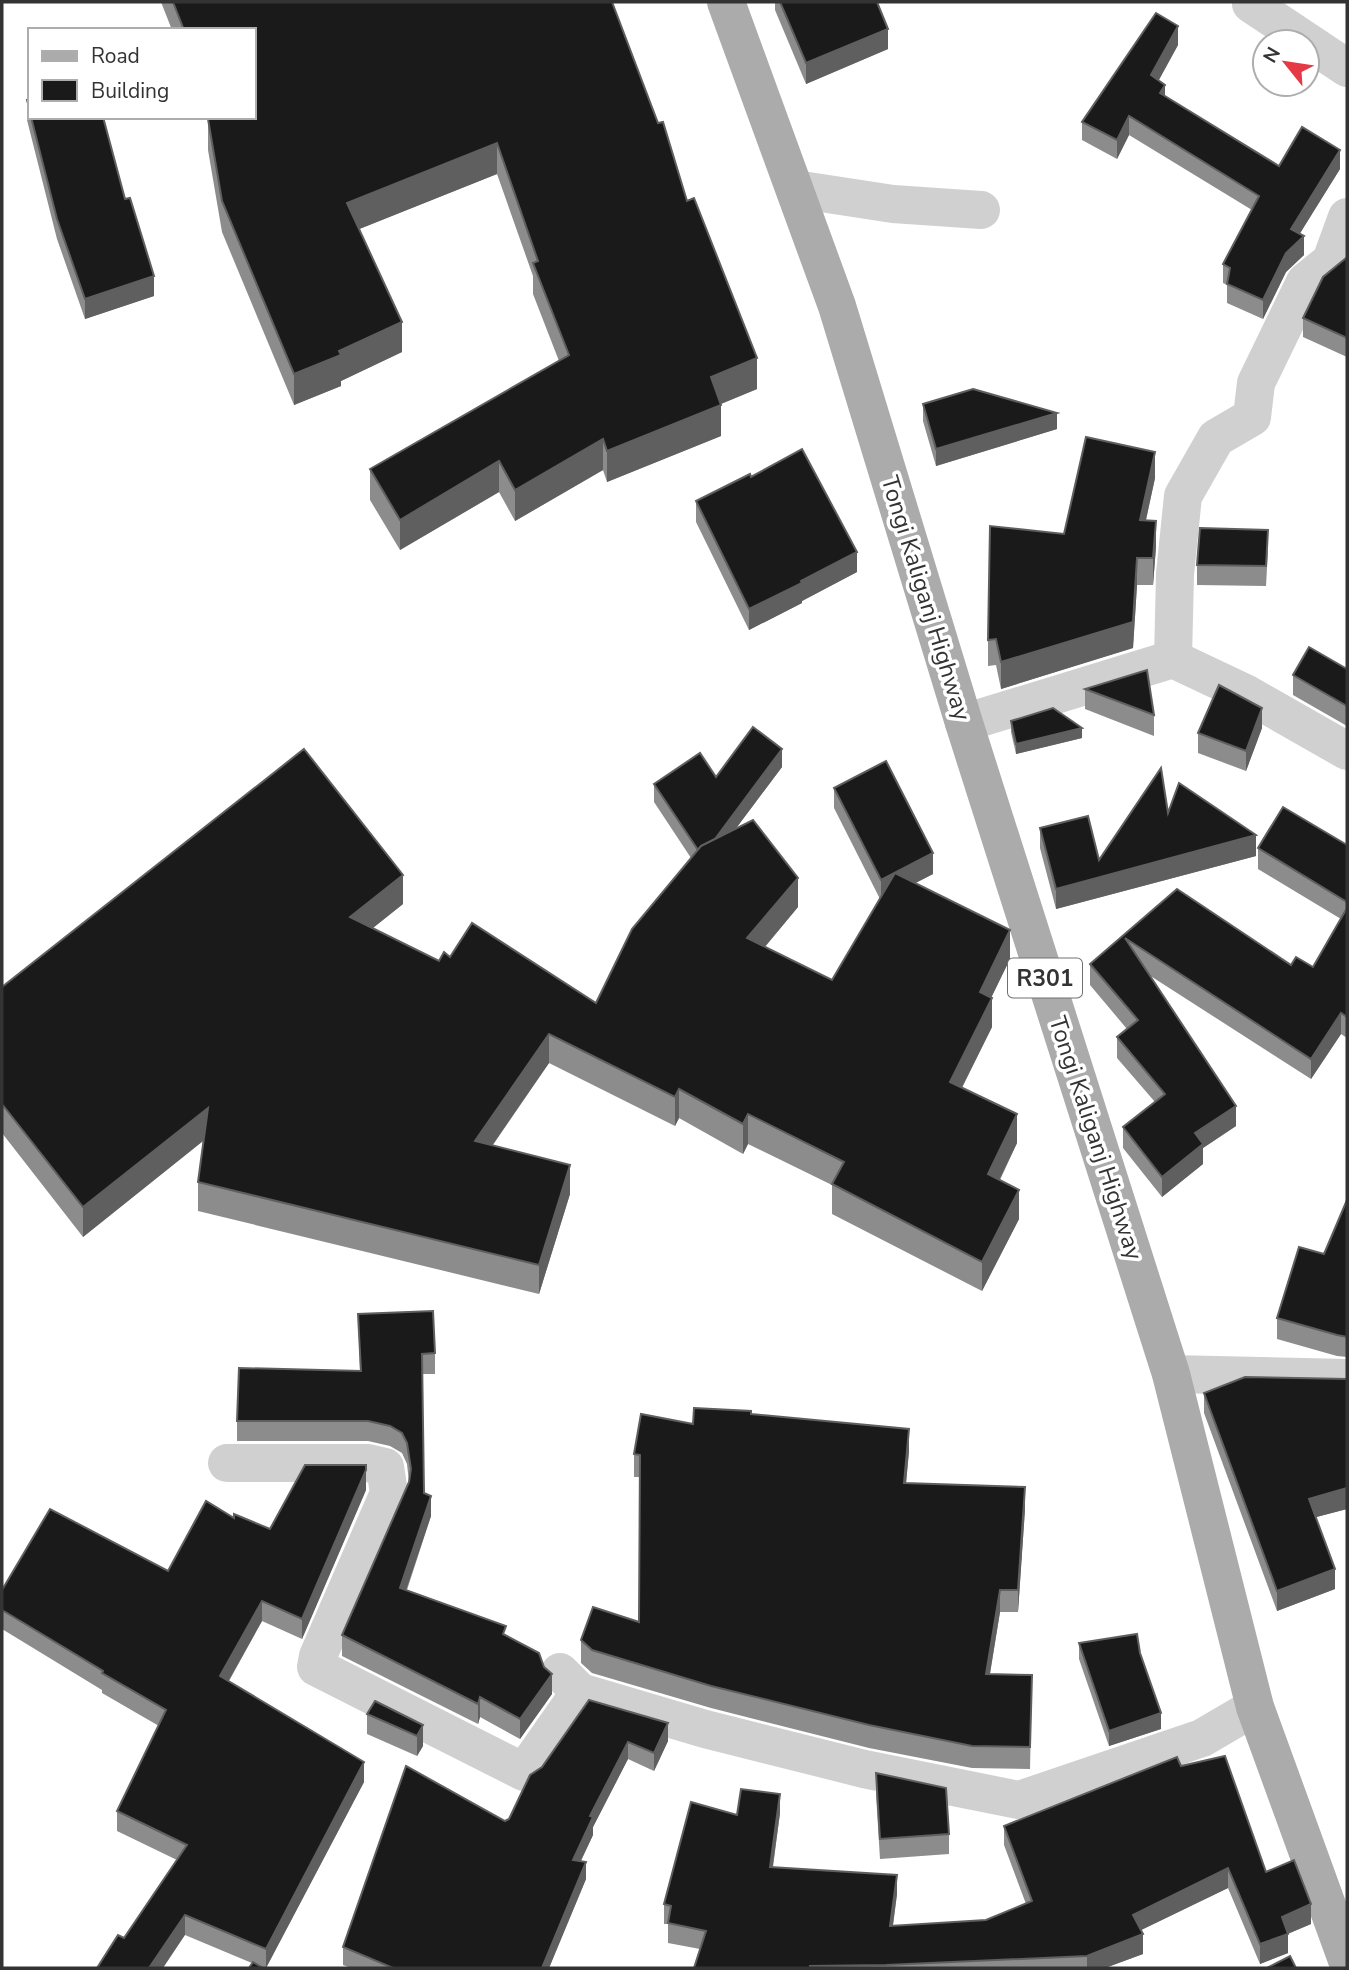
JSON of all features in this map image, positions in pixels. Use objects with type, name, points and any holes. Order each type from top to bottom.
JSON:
[{"type":"main road","name":"Tongi Kaliganj Highway","points":[[726,2],[836,306],[964,723],[1171,1374],[1255,1707],[1347,1960]]},
{"type":"street","points":[[1251,4],[1347,68]]},
{"type":"street","points":[[795,189],[893,204],[981,210]]},
{"type":"street","points":[[1173,659],[1175,574],[1183,496],[1216,438],[1252,417],[1256,383],[1305,282],[1331,261],[1347,218]]},
{"type":"street","points":[[964,723],[1173,659],[1247,694],[1347,751]]},
{"type":"street","points":[[1171,1374],[1347,1378]]},
{"type":"street","points":[[227,1463],[368,1463],[385,1467],[389,1493],[318,1656],[316,1667],[524,1772],[570,1682],[705,1729],[864,1769],[1019,1800],[1202,1738],[1255,1707]]},
{"type":"building","points":[[173,2],[612,2],[658,123],[663,122],[687,201],[694,198],[757,358],[711,377],[721,405],[607,451],[603,439],[515,490],[499,461],[400,520],[370,469],[569,355],[533,263],[538,261],[497,143],[347,203],[402,322],[339,351],[341,355],[294,374],[222,201],[208,119],[256,119],[256,28],[183,28]]},
{"type":"building","points":[[780,2],[877,2],[888,29],[806,63]]},
{"type":"building","points":[[1156,13],[1178,26],[1151,75],[1165,85],[1160,93],[1279,166],[1302,127],[1340,150],[1291,229],[1304,236],[1286,253],[1263,300],[1227,284],[1230,268],[1223,264],[1259,196],[1129,116],[1117,140],[1082,122]]},
{"type":"building","points":[[32,119],[104,119],[125,199],[130,198],[154,276],[85,299],[57,219]]},
{"type":"building","points":[[1346,258],[1347,338],[1303,318],[1323,277]]},
{"type":"building","points":[[973,389],[1057,413],[936,449],[923,404]]},
{"type":"building","points":[[1086,437],[1155,452],[1140,520],[1156,521],[1153,558],[1137,558],[1133,622],[1001,662],[996,639],[988,640],[990,526],[1064,534]]},
{"type":"building","points":[[802,449],[857,552],[749,609],[696,501],[750,474],[751,477]]},
{"type":"building","points":[[1200,528],[1268,530],[1266,566],[1197,565]]},
{"type":"building","points":[[1309,647],[1347,669],[1347,706],[1293,675]]},
{"type":"building","points":[[1147,670],[1154,715],[1085,689]]},
{"type":"building","points":[[1219,685],[1262,708],[1246,751],[1198,733]]},
{"type":"building","points":[[1053,708],[1082,728],[1016,744],[1011,721]]},
{"type":"building","points":[[753,727],[782,749],[715,839],[698,850],[654,784],[700,753],[716,777]]},
{"type":"building","points":[[304,749],[403,875],[350,917],[439,961],[444,952],[450,957],[472,923],[596,1003],[632,929],[701,846],[753,820],[798,878],[747,938],[832,980],[895,873],[1010,930],[980,992],[992,998],[950,1082],[1017,1114],[988,1174],[1019,1190],[982,1262],[832,1184],[844,1162],[748,1114],[743,1124],[679,1089],[675,1097],[549,1034],[475,1141],[570,1165],[539,1265],[198,1182],[208,1108],[83,1207],[2,1104],[2,987]]},
{"type":"building","points":[[886,761],[933,853],[881,880],[834,788]]},
{"type":"building","points":[[1161,768],[1168,813],[1179,783],[1256,835],[1056,889],[1040,828],[1088,816],[1099,860]]},
{"type":"building","points":[[1283,807],[1347,845],[1347,902],[1258,848]]},
{"type":"building","points":[[1177,889],[1291,965],[1296,957],[1313,967],[1347,908],[1347,1017],[1341,1013],[1311,1059],[1125,938],[1236,1106],[1195,1133],[1203,1144],[1162,1177],[1123,1127],[1165,1094],[1117,1037],[1138,1020],[1090,964]]},
{"type":"building","points":[[1347,1200],[1347,1337],[1277,1318],[1299,1247],[1324,1254]]},
{"type":"building","points":[[433,1311],[435,1353],[422,1354],[424,1493],[431,1496],[400,1588],[506,1626],[503,1634],[539,1653],[544,1667],[552,1674],[520,1719],[480,1697],[478,1704],[342,1635],[409,1482],[411,1469],[407,1443],[402,1433],[390,1426],[368,1421],[237,1421],[239,1368],[361,1371],[358,1314]]},
{"type":"building","points":[[1245,1377],[1347,1379],[1347,1488],[1309,1499],[1335,1569],[1277,1591],[1204,1393]]},
{"type":"building","points":[[694,1408],[751,1411],[751,1414],[909,1429],[904,1483],[1025,1487],[1018,1590],[1000,1590],[986,1674],[1032,1675],[1030,1747],[972,1746],[869,1725],[711,1686],[592,1650],[581,1640],[593,1607],[639,1622],[640,1455],[634,1454],[641,1414],[693,1424]]},
{"type":"building","points":[[305,1465],[366,1465],[366,1470],[302,1619],[262,1601],[220,1676],[364,1762],[266,1949],[185,1915],[149,1968],[97,1968],[118,1935],[124,1938],[187,1845],[117,1811],[166,1710],[2,1610],[2,1590],[50,1509],[168,1571],[206,1501],[234,1518],[234,1514],[270,1529]]},
{"type":"building","points":[[1137,1634],[1140,1653],[1161,1713],[1109,1731],[1079,1643]]},
{"type":"building","points":[[589,1700],[668,1723],[654,1753],[628,1742],[590,1816],[593,1817],[573,1860],[586,1862],[542,1968],[393,1968],[343,1947],[406,1766],[505,1821],[509,1819],[530,1775],[542,1767]]},
{"type":"building","points":[[375,1701],[423,1725],[417,1736],[367,1714]]},
{"type":"building","points":[[1225,1756],[1266,1872],[1294,1860],[1311,1904],[1282,1917],[1288,1934],[1260,1944],[1228,1868],[1133,1915],[1143,1934],[1087,1956],[810,1968],[694,1968],[706,1931],[668,1923],[671,1906],[664,1904],[691,1802],[737,1815],[741,1789],[780,1794],[770,1867],[897,1875],[890,1926],[986,1920],[1032,1901],[1004,1826],[1177,1757],[1181,1766]]},
{"type":"building","points":[[876,1773],[946,1788],[949,1834],[880,1839]]},
{"type":"building","points":[[1290,1956],[1296,1968],[1267,1968]]},
{"type":"building","points":[[253,1962],[263,1968],[249,1968]]}]
